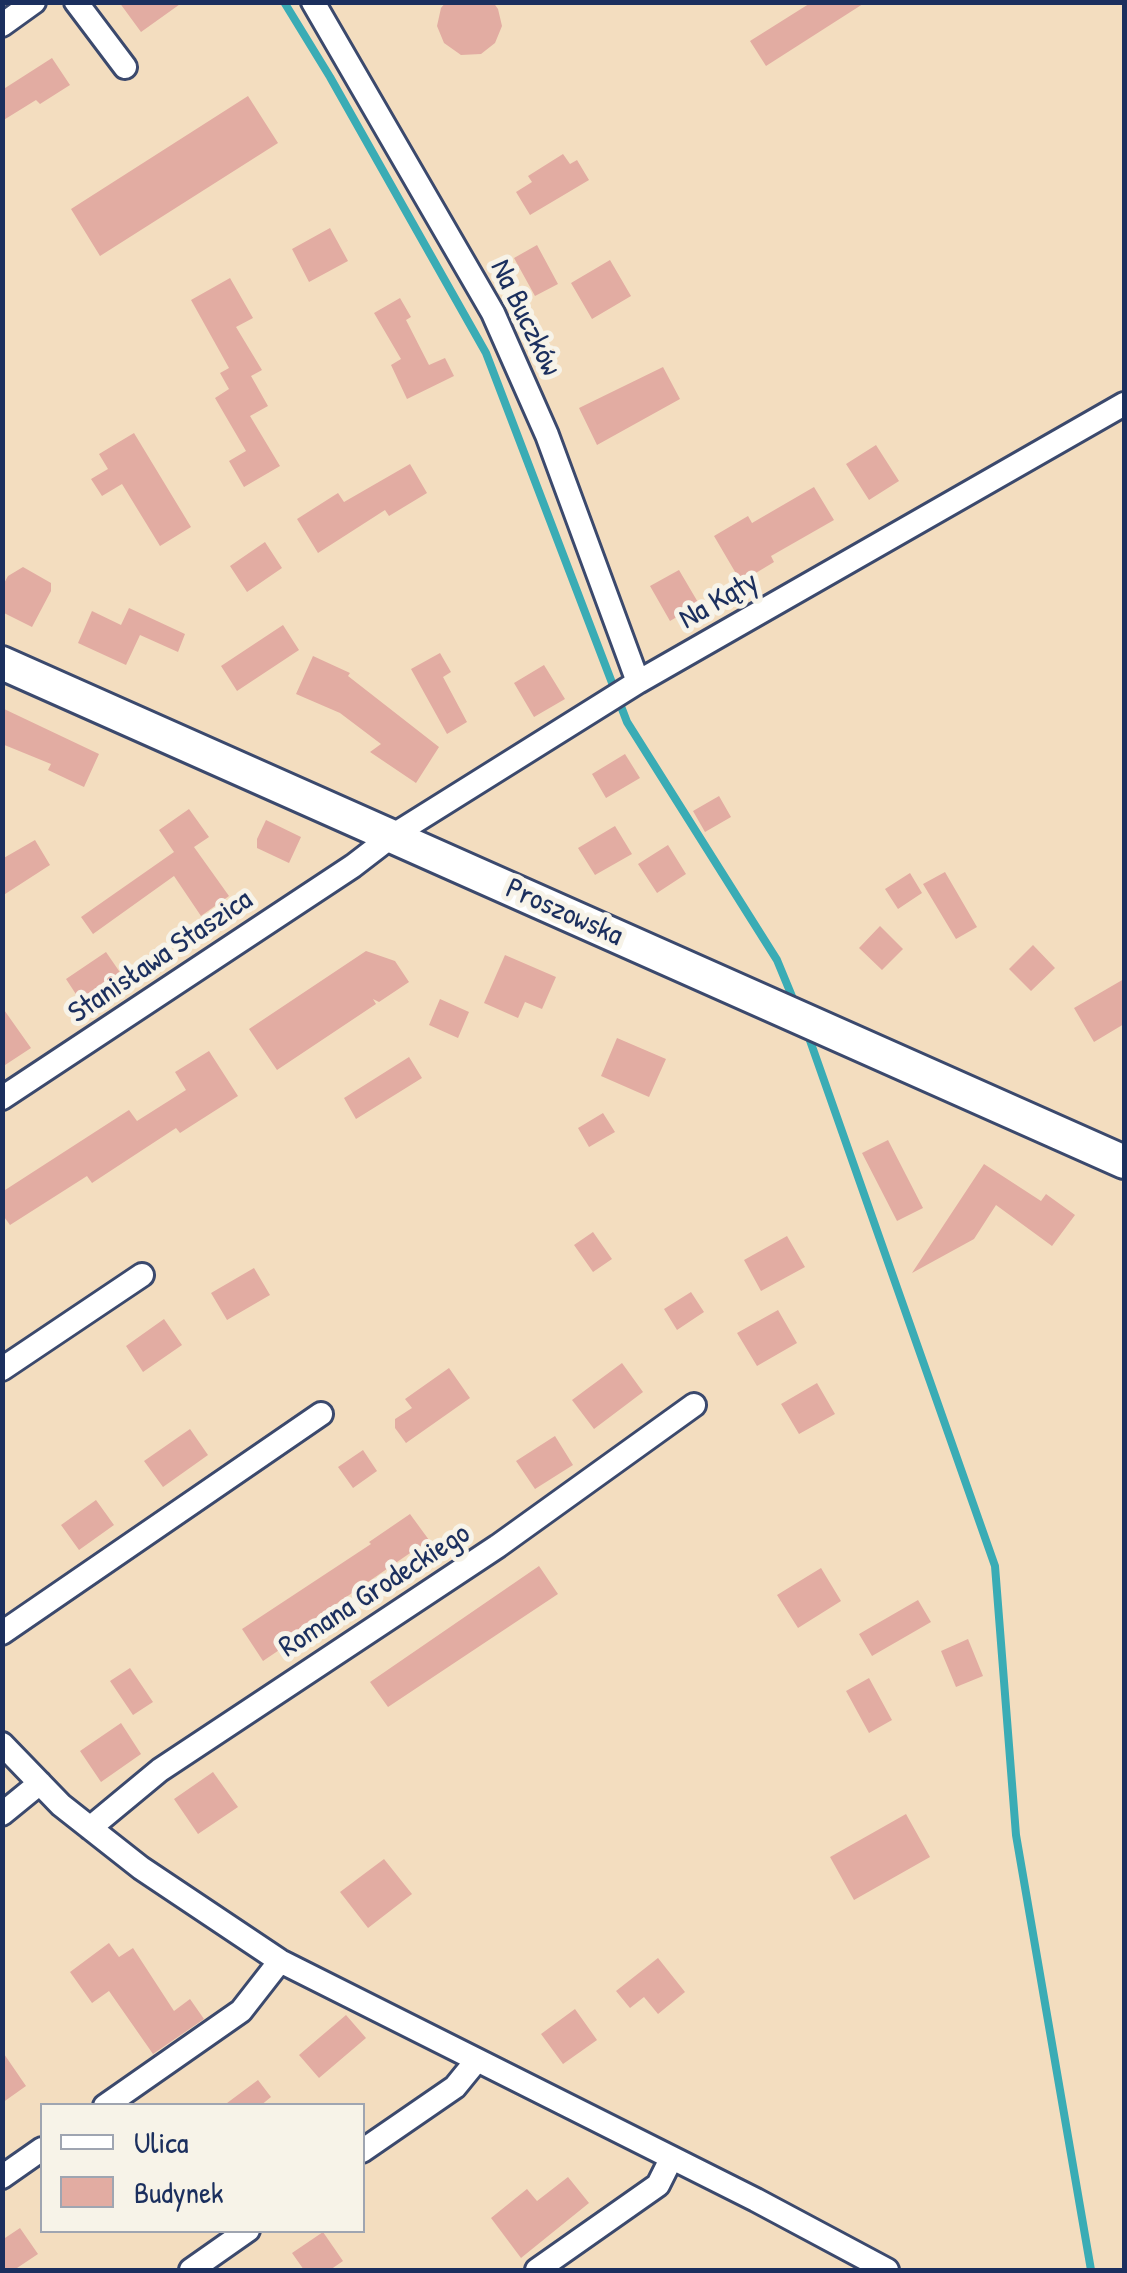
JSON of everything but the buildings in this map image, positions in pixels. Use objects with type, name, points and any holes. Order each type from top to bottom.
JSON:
[{"type":"main road","name":"Proszowska","points":[[2,663],[1124,1162]]},
{"type":"street","points":[[2,25],[34,2]]},
{"type":"street","points":[[76,2],[124,67]]},
{"type":"street","name":"Na Buczków","points":[[313,2],[493,313],[547,435],[633,685]]},
{"type":"street","name":"Na Kąty","points":[[352,866],[392,836],[633,685],[1124,404]]},
{"type":"street","name":"Stanisława Staszica","points":[[2,1098],[352,866]]},
{"type":"street","points":[[2,1369],[142,1275]]},
{"type":"street","name":"Romana Grodeckiego","points":[[90,1828],[160,1770],[498,1546],[694,1405]]},
{"type":"street","points":[[2,1632],[321,1414]]},
{"type":"street","points":[[2,1744],[61,1806],[141,1868],[280,1962],[887,2270]]},
{"type":"street","points":[[2,1814],[40,1783]]},
{"type":"street","points":[[109,2103],[241,2011],[280,1962]]},
{"type":"street","points":[[365,2149],[454,2087],[477,2060]]},
{"type":"street","points":[[2,2177],[40,2150]]},
{"type":"street","points":[[537,2270],[658,2184],[671,2158]]},
{"type":"street","points":[[191,2270],[244,2233]]},
{"type":"waterway","points":[[284,2],[486,353],[627,722],[777,960],[796,1006]]},
{"type":"waterway","points":[[807,1032],[995,1566],[1016,1835],[1091,2270]]}]
